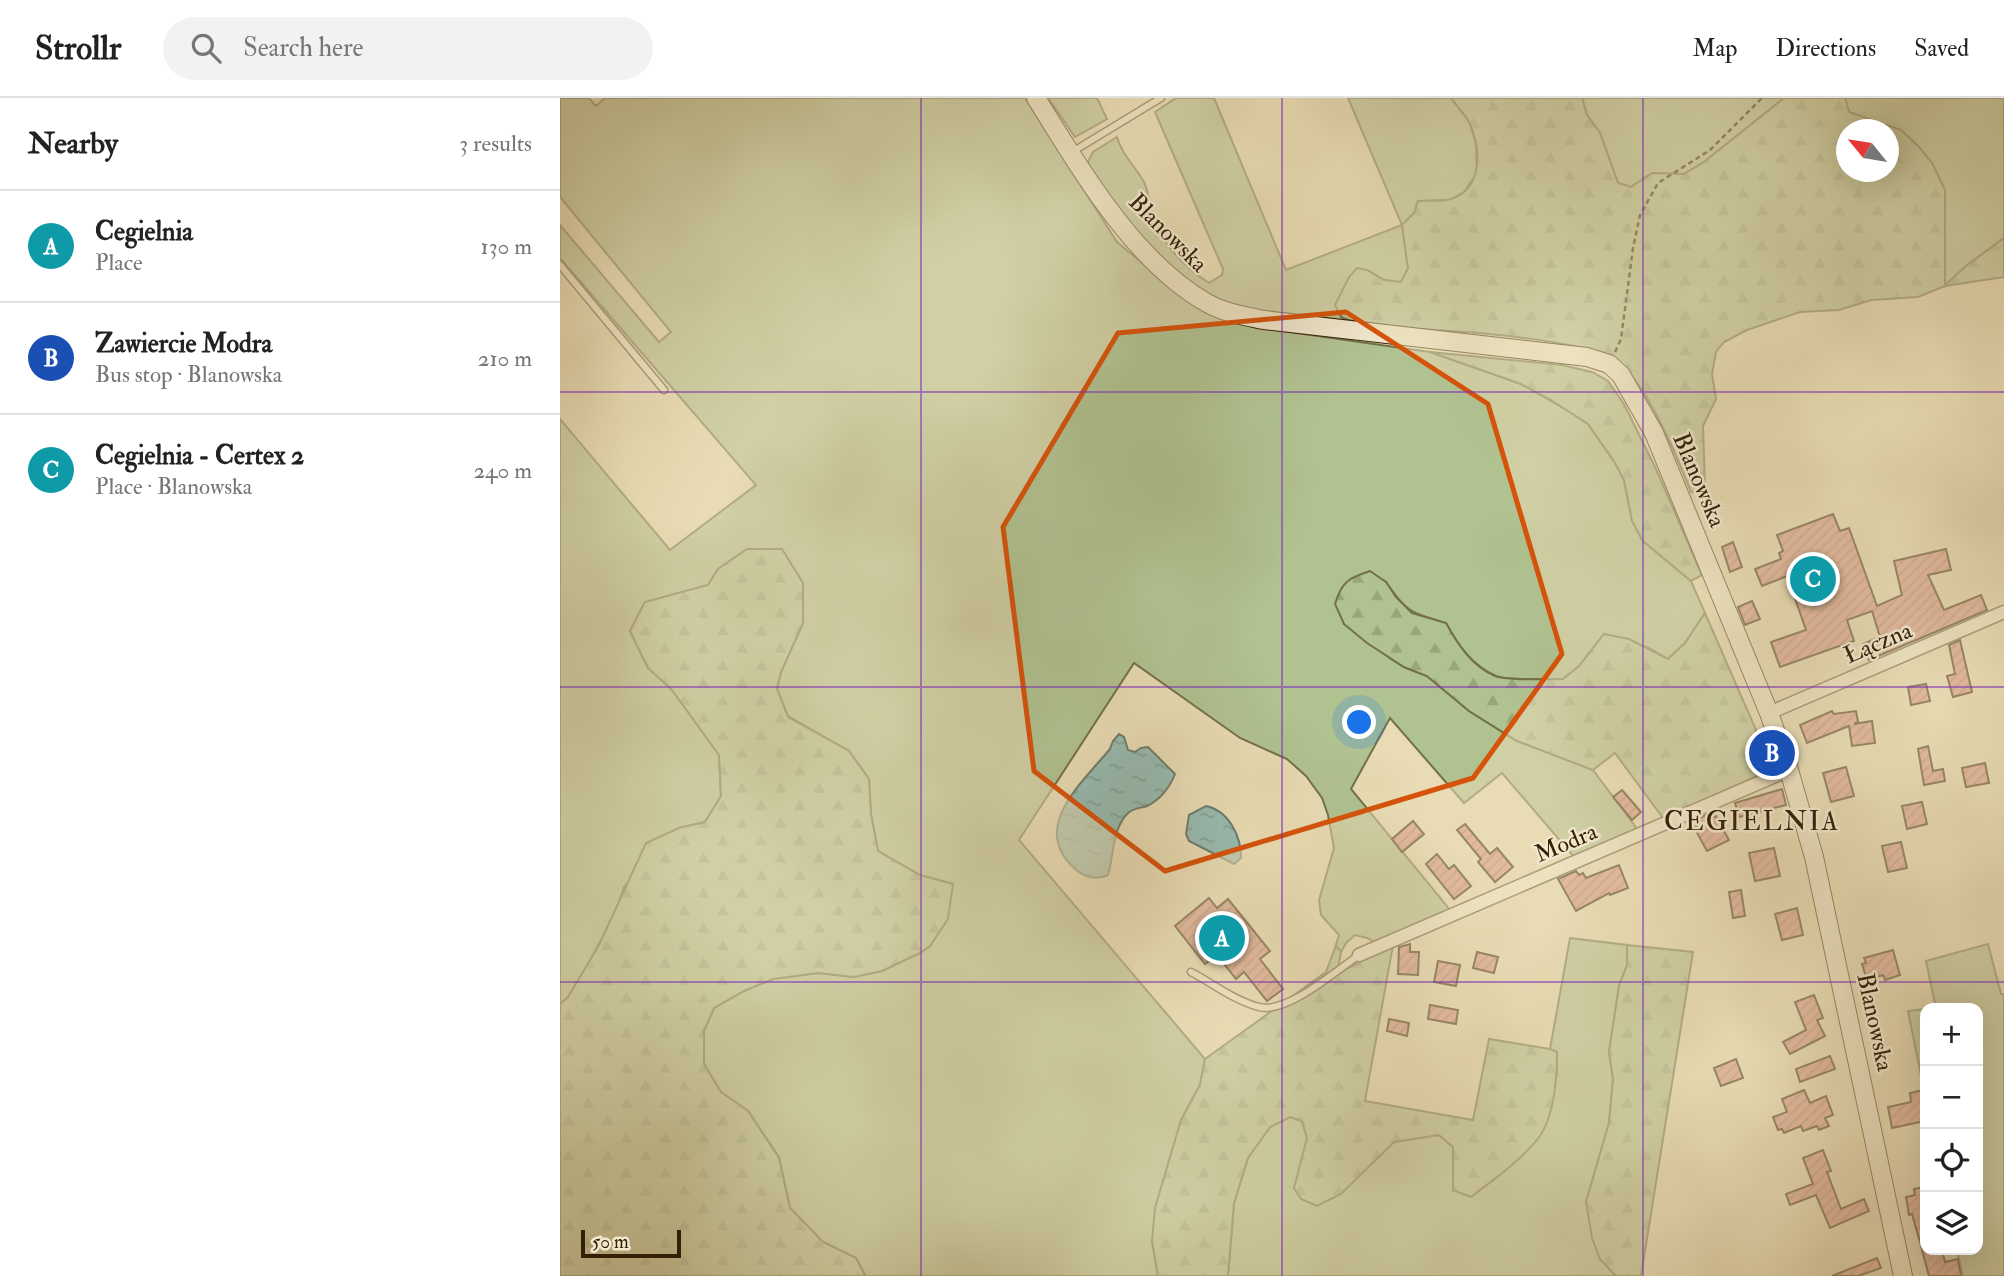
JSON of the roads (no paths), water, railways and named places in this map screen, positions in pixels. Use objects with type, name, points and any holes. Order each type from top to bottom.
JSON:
[{"type":"street","name":"Blanowska","points":[[1036,98],[1096,192],[1129,235],[1164,270],[1206,303],[1225,311],[1264,320],[1569,354],[1609,364],[1627,383],[1654,433],[1769,713],[1789,770],[1814,857],[1903,1276]]},
{"type":"street","name":"Łączna","points":[[1769,713],[2004,612]]},
{"type":"street","name":"Modra","points":[[1359,955],[1789,770]]},
{"type":"lane","points":[[1070,153],[1161,98]]},
{"type":"lane","points":[[560,265],[664,390]]},
{"type":"lane","points":[[1191,972],[1247,1002],[1271,1008],[1296,998],[1359,955]]},
{"type":"water","points":[[1119,734],[1124,737],[1128,750],[1135,752],[1148,747],[1175,774],[1156,800],[1132,810],[1122,820],[1116,835],[1108,875],[1090,877],[1074,868],[1062,852],[1057,837],[1059,821],[1075,790],[1110,749]]},
{"type":"water","points":[[1206,806],[1221,813],[1236,833],[1241,858],[1234,864],[1189,841],[1186,834],[1189,815]]},
{"type":"place","name":"Cegielnia - Certex 2","points":[[1813,579]]},
{"type":"place","name":"Zawiercie Modra","points":[[1772,753]]},
{"type":"place","name":"Cegielnia","points":[[1222,938]]},
{"type":"district","name":"CEGIELNIA","points":[[1752,822]]}]
